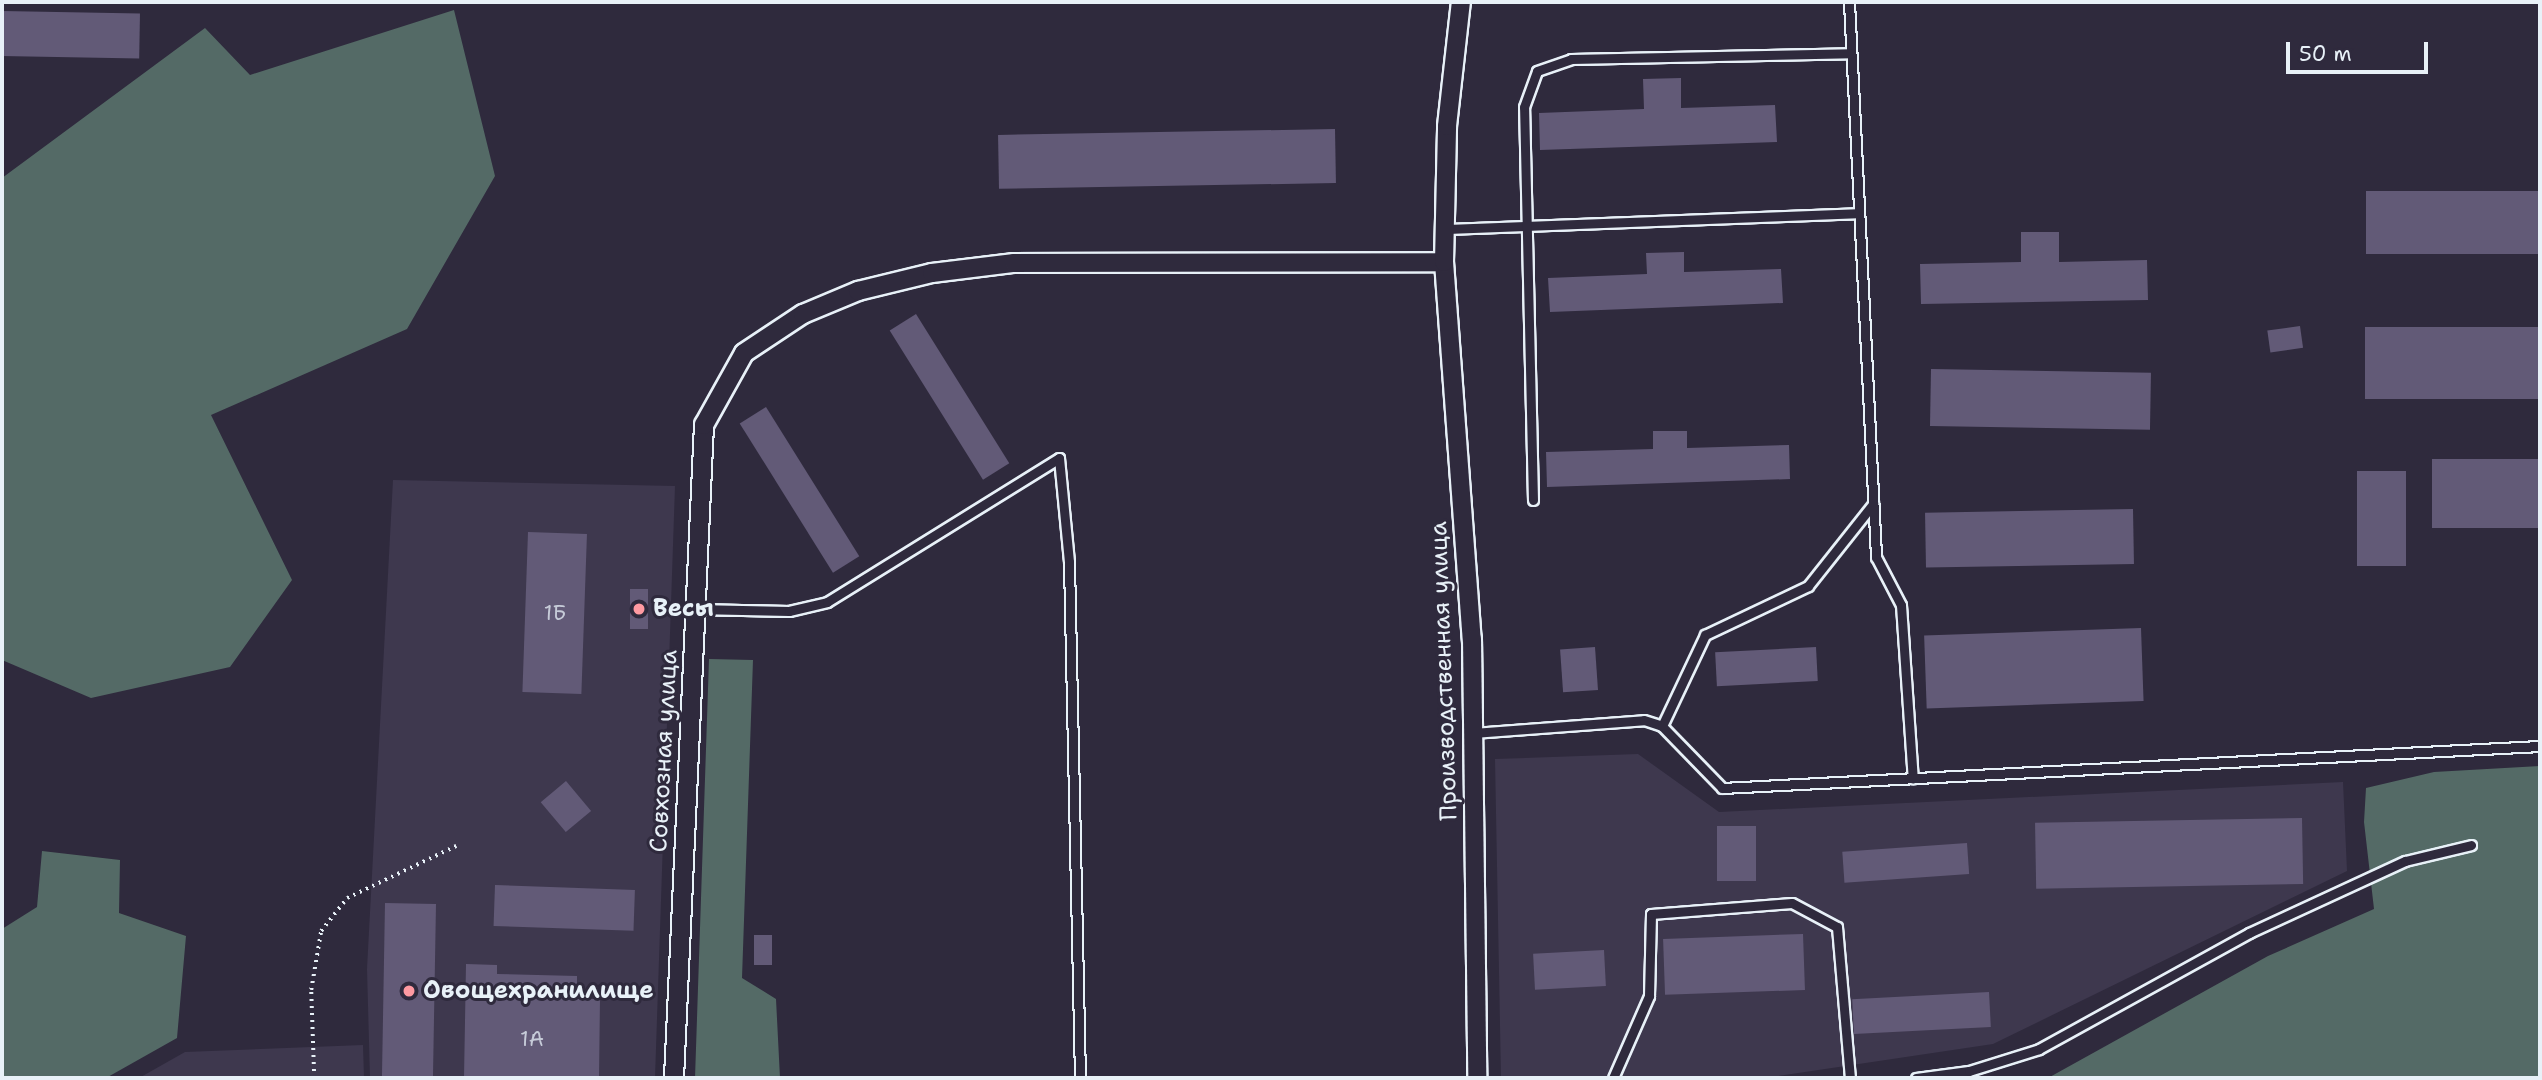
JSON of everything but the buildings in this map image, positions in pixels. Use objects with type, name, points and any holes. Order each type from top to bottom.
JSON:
[{"type":"street","name":"Производственная улица","points":[[1461,2],[1447,125],[1444,262],[1472,639],[1471,733],[1478,1078]]},
{"type":"street","name":"Совхозная улица","points":[[674,1078],[704,425],[744,353],[803,314],[858,291],[932,273],[1014,263],[1444,262]]},
{"type":"lane","points":[[1849,2],[1876,557],[1901,605],[1913,779]]},
{"type":"lane","points":[[1533,500],[1523,226],[1524,107],[1537,71],[1572,59],[1851,53]]},
{"type":"lane","points":[[1445,229],[1859,213]]},
{"type":"lane","points":[[695,609],[789,611],[827,602],[1059,458],[1069,562],[1080,1078]]},
{"type":"lane","points":[[1662,726],[1705,635],[1808,586],[1873,504]]},
{"type":"lane","points":[[1471,733],[1644,720],[1662,726],[1722,788],[2540,746]]},
{"type":"lane","points":[[1916,1078],[1969,1071],[2039,1049],[2249,933],[2405,861],[2471,845]]},
{"type":"lane","points":[[1613,1078],[1649,996],[1650,914],[1792,903],[1837,927],[1850,1078]]},
{"type":"path","points":[[314,1078],[311,990],[321,931],[347,898],[456,846]]},
{"type":"shaded area","points":[[393,480],[675,486],[655,1078],[370,1078],[367,969]]},
{"type":"shaded area","points":[[1638,754],[1719,812],[2343,782],[2347,871],[1993,1044],[1765,1078],[1501,1078],[1495,759]]},
{"type":"shaded area","points":[[363,1045],[364,1078],[139,1078],[185,1052]]},
{"type":"green space","points":[[454,10],[495,176],[407,329],[211,415],[292,580],[230,667],[91,698],[2,660],[2,178],[205,28],[250,75]]},
{"type":"green space","points":[[709,659],[753,660],[742,978],[776,999],[780,1078],[695,1078]]},
{"type":"green space","points":[[2540,766],[2540,1078],[2048,1078],[2268,956],[2374,909],[2364,822],[2366,788],[2434,772]]},
{"type":"green space","points":[[42,851],[120,860],[119,913],[186,936],[177,1038],[106,1078],[2,1078],[2,929],[37,907]]},
{"type":"place","name":"Весы","points":[[639,609]]},
{"type":"place","name":"Овощехранилище","points":[[409,991]]}]
